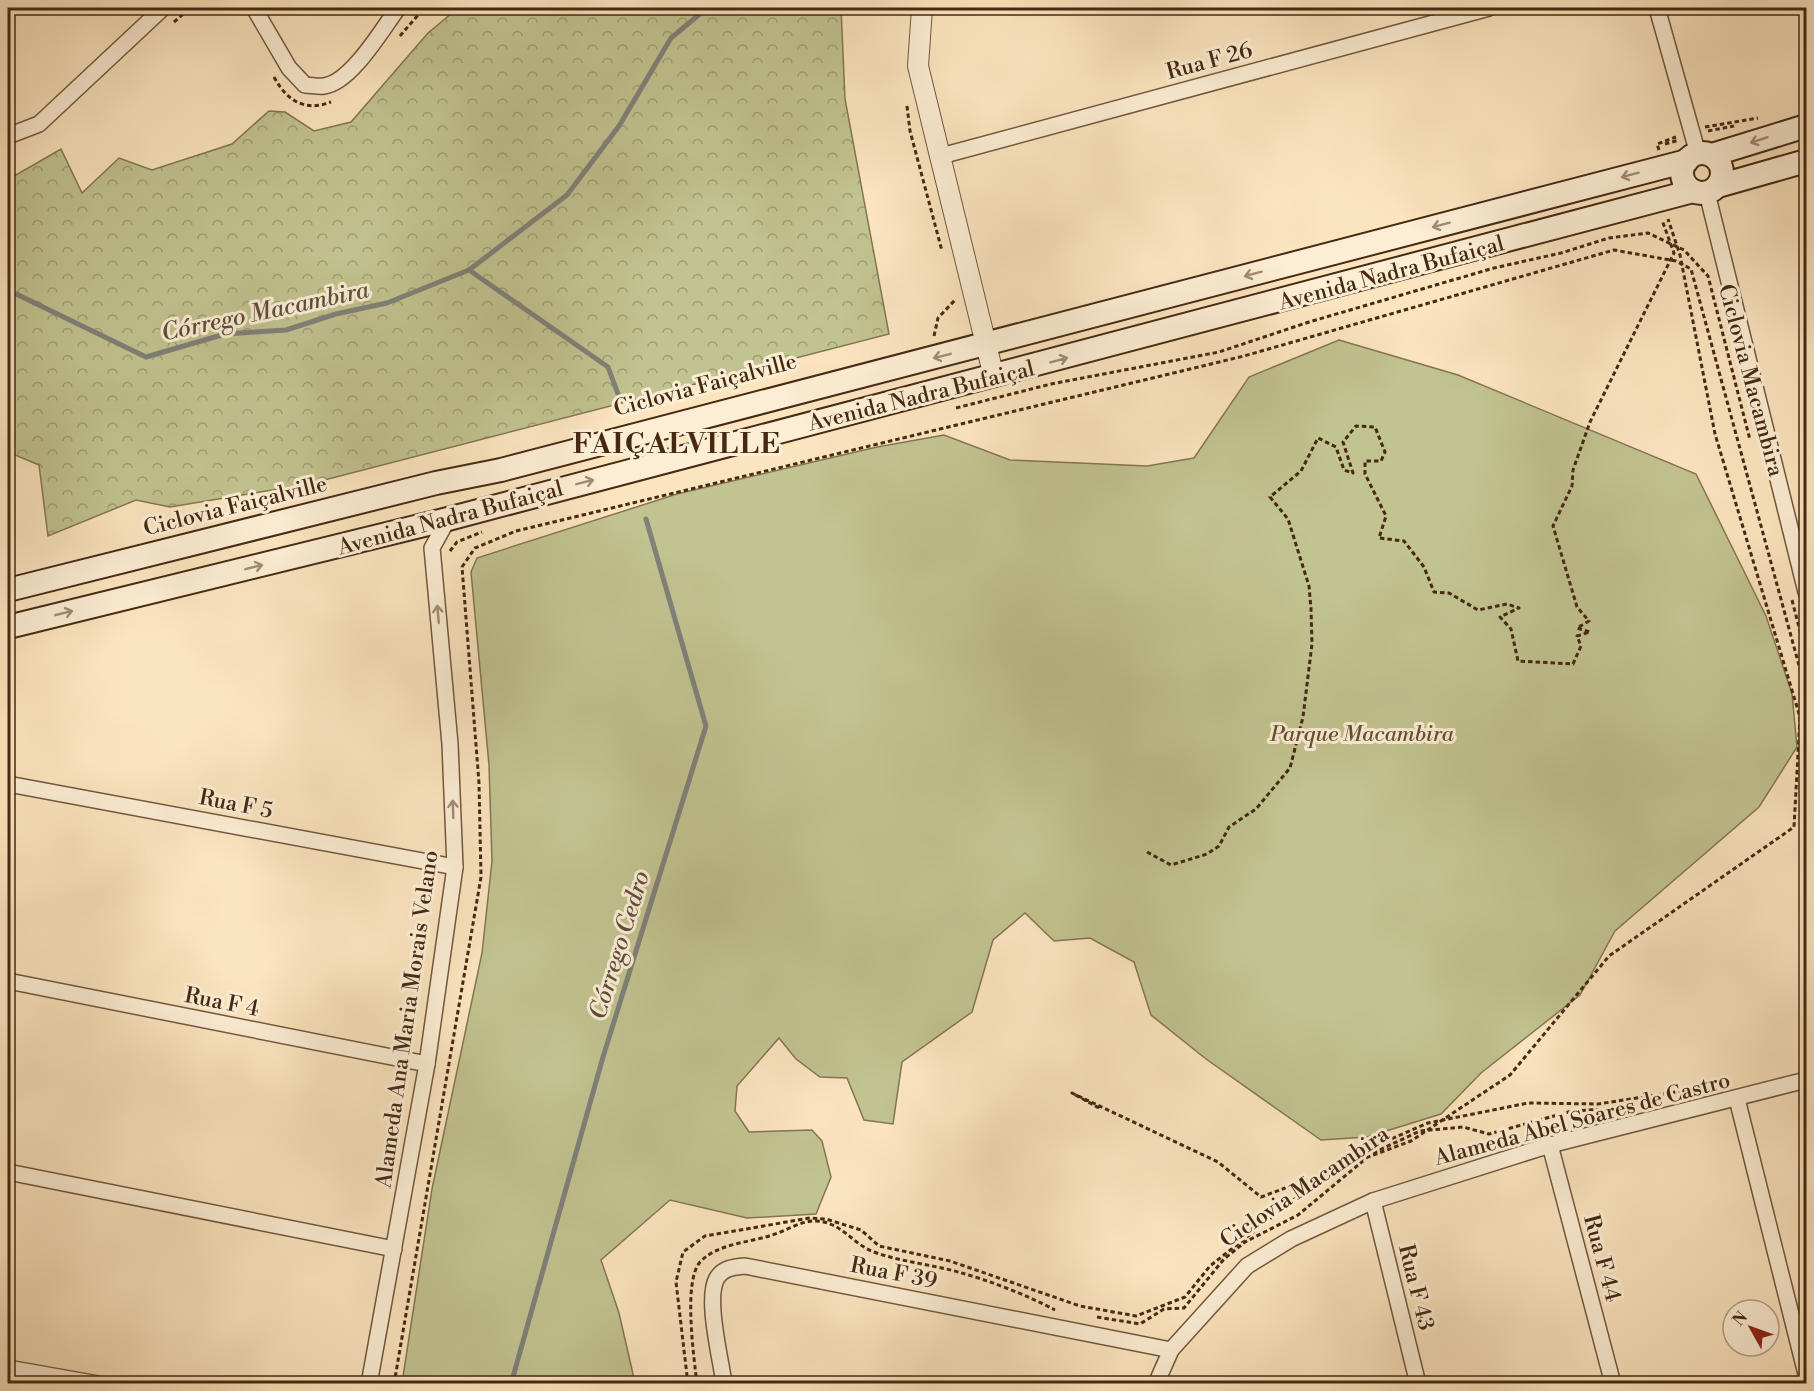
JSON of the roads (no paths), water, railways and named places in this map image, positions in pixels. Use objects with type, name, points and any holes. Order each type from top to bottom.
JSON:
[{"type":"main road","name":"Avenida Nadra Bufaiçal","points":[[8,590],[436,483],[501,470],[988,344],[1692,149],[1806,126]]},
{"type":"main road","points":[[1692,149],[1722,169],[1706,190],[1687,187],[1682,174],[1692,149]]},
{"type":"main road","name":"Avenida Nadra Bufaiçal","points":[[8,627],[448,519],[1706,190],[1806,161]]},
{"type":"street","points":[[8,136],[39,124],[163,8]]},
{"type":"street","points":[[254,8],[289,68],[305,85],[326,86],[342,78],[360,60],[398,8]]},
{"type":"street","points":[[922,8],[918,66],[988,344],[994,377]]},
{"type":"street","name":"Rua F 26","points":[[941,156],[1489,8]]},
{"type":"street","points":[[1657,8],[1692,149]]},
{"type":"street","points":[[1706,190],[1806,592]]},
{"type":"street","name":"Alameda Ana Maria Morais Velano","points":[[369,1383],[427,1064],[455,867],[450,744],[432,548],[448,519]]},
{"type":"street","name":"Rua F 5","points":[[8,784],[455,867]]},
{"type":"street","name":"Rua F 4","points":[[8,981],[427,1064]]},
{"type":"street","name":"Alameda Abel Soares de Castro","points":[[1156,1383],[1171,1350],[1247,1266],[1291,1239],[1373,1201],[1550,1145],[1806,1080]]},
{"type":"street","points":[[1737,1099],[1806,1374]]},
{"type":"street","name":"Rua F 44","points":[[1550,1145],[1613,1383]]},
{"type":"street","points":[[8,1172],[394,1249]]},
{"type":"street","name":"Rua F 43","points":[[1373,1201],[1418,1383]]},
{"type":"street","name":"Rua F 39","points":[[724,1383],[711,1292],[717,1276],[730,1267],[745,1266],[1171,1350]]},
{"type":"street","points":[[8,1368],[98,1383]]},
{"type":"waterway","name":"Córrego Macambira","points":[[8,290],[146,357],[225,334],[286,330],[336,314],[387,303],[469,270],[567,195],[619,126],[671,38],[707,8]]},
{"type":"waterway","name":"Córrego Cedro","points":[[469,270],[608,367],[618,394]]},
{"type":"waterway","name":"Córrego Cedro","points":[[511,1384],[603,1057],[706,726],[646,519]]},
{"type":"district","name":"FAIÇALVILLE","points":[[677,443]]},
{"type":"park label","name":"Parque Macambira","points":[[1362,733]]}]
